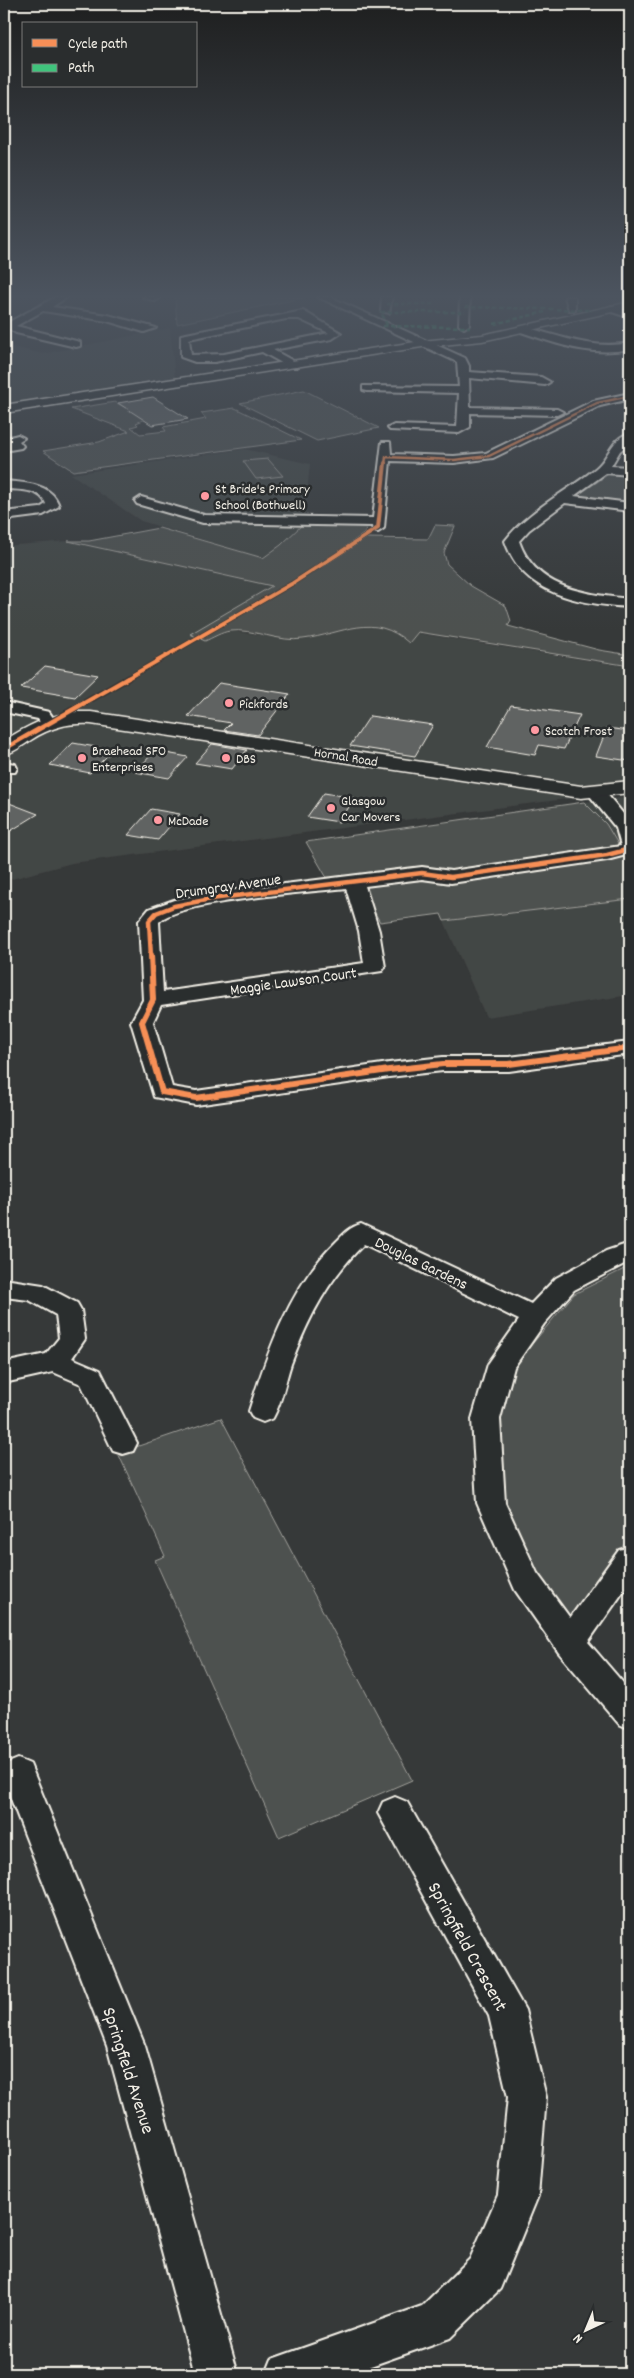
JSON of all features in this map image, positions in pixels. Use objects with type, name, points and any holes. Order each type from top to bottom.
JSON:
[{"type":"street","points":[[386,458],[479,459],[494,455],[513,443],[587,408]]},
{"type":"street","points":[[404,430],[459,430],[464,427],[463,410],[557,412]]},
{"type":"street","points":[[630,436],[615,449],[603,468],[564,499],[524,527],[512,541],[514,554],[522,568],[558,588],[592,598],[630,603]]},
{"type":"street","points":[[141,501],[203,519],[378,525],[386,444]]},
{"type":"street","points":[[4,448],[20,446]]},
{"type":"street","points":[[603,468],[630,471]]},
{"type":"street","points":[[4,485],[45,493],[53,506],[43,511],[4,514]]},
{"type":"street","points":[[564,499],[630,507]]},
{"type":"street","points":[[4,707],[44,715],[54,720]]},
{"type":"street","name":"Hornal Road","points":[[54,720],[91,718],[581,792],[630,788]]},
{"type":"street","points":[[4,749],[54,720]]},
{"type":"street","points":[[594,791],[624,827],[630,848]]},
{"type":"street","name":"Drumgray Avenue","points":[[630,848],[607,855],[504,871],[451,877],[422,873],[210,898],[174,906],[156,913],[149,921],[153,1000],[142,1022],[162,1092],[196,1098],[389,1070],[443,1064],[509,1064],[630,1048]]},
{"type":"street","name":"Maggie Lawson Court","points":[[153,1000],[375,967],[369,931],[354,882]]},
{"type":"street","name":"Douglas Gardens","points":[[262,1411],[282,1355],[304,1307],[324,1270],[361,1232],[534,1317]]},
{"type":"street","points":[[630,1252],[615,1257],[565,1284],[534,1317],[501,1364],[486,1420],[490,1503],[526,1581],[570,1643],[630,1714]]},
{"type":"street","points":[[4,1288],[34,1291],[68,1310],[72,1339],[55,1362]]},
{"type":"street","points":[[4,1373],[55,1362],[91,1378],[122,1443]]},
{"type":"street","points":[[570,1643],[630,1559]]},
{"type":"street","name":"Springfield Avenue","points":[[18,1775],[126,2046],[218,2374]]},
{"type":"street","name":"Springfield Crescent","points":[[287,2374],[435,2323],[484,2274],[518,2196],[527,2097],[506,2010],[395,1812]]},
{"type":"shaded area","points":[[126,408],[146,419],[136,423],[138,425],[131,427],[140,434],[166,431],[163,427],[206,419],[201,413],[235,408],[301,440],[73,471],[43,451],[99,442],[129,431],[71,409]]},
{"type":"shaded area","points":[[250,408],[339,408],[379,428],[317,441]]},
{"type":"shaded area","name":"St Bride's Primary School (Bothwell)","points":[[245,449],[310,464],[304,523],[281,545],[263,558],[141,521],[71,474]]},
{"type":"shaded area","points":[[268,459],[283,476],[256,479],[243,461]]},
{"type":"shaded area","points":[[610,473],[630,476],[630,502],[577,496]]},
{"type":"shaded area","points":[[304,523],[366,527],[365,533],[312,569],[322,567],[367,538],[428,539],[435,525],[455,526],[444,553],[447,564],[471,586],[506,606],[511,621],[508,626],[599,650],[630,655],[630,666],[418,632],[409,643],[396,633],[370,626],[294,640],[248,632],[230,631],[205,641],[190,634],[272,586],[68,541],[89,541],[159,528],[263,558],[281,545]]},
{"type":"shaded area","points":[[68,541],[272,586],[205,641],[230,631],[302,640],[349,627],[382,627],[397,632],[409,643],[416,633],[630,667],[630,786],[566,799],[72,863],[4,881],[4,546]]},
{"type":"shaded area","points":[[630,797],[630,864],[606,824],[584,802]]},
{"type":"shaded area","points":[[584,802],[606,824],[630,864],[630,899],[444,921],[441,914],[380,922],[354,875],[327,878],[306,842]]},
{"type":"shaded area","points":[[630,899],[630,995],[486,1017],[444,921]]},
{"type":"shaded area","points":[[630,1266],[630,1536],[571,1618],[535,1579],[502,1501],[494,1429],[512,1368],[574,1294]]},
{"type":"shaded area","points":[[221,1418],[412,1780],[279,1837],[155,1560],[165,1556],[118,1453]]},
{"type":"building","points":[[126,408],[170,408],[188,419],[152,425]]},
{"type":"building","points":[[45,666],[98,675],[75,697],[21,688]]},
{"type":"building","name":"Pickfords","points":[[219,683],[290,694],[258,735],[224,730],[231,723],[188,716]]},
{"type":"building","name":"Scotch Frost","points":[[511,705],[580,715],[564,749],[539,745],[535,755],[487,747]]},
{"type":"building","points":[[370,716],[433,725],[415,756],[350,746]]},
{"type":"building","points":[[607,728],[630,731],[630,761],[596,756]]},
{"type":"building","name":"Braehead SFO Enterprises","points":[[73,743],[113,750],[90,773],[50,765]]},
{"type":"building","name":"DBS","points":[[212,744],[247,750],[232,769],[195,763]]},
{"type":"building","points":[[155,751],[188,757],[169,778],[135,772]]},
{"type":"building","name":"Glasgow Car Movers","points":[[324,793],[355,798],[339,822],[307,817]]},
{"type":"building","points":[[4,801],[38,814],[4,835]]},
{"type":"building","name":"McDade","points":[[151,809],[180,814],[158,840],[128,835]]},
{"type":"cycle path","points":[[4,749],[293,583],[378,528],[386,457],[454,460],[489,456],[503,451],[513,443],[587,408]]},
{"type":"cycle path","points":[[630,849],[607,855],[451,877],[422,873],[211,899],[174,906],[156,913],[149,921],[153,1000],[142,1022],[162,1092],[196,1098],[389,1070],[443,1064],[509,1064],[630,1048]]},
{"type":"place","name":"St Bride's Primary School (Bothwell)","points":[[205,496]]},
{"type":"place","name":"Pickfords","points":[[229,703]]},
{"type":"place","name":"Scotch Frost","points":[[535,730]]},
{"type":"place","name":"Braehead SFO Enterprises","points":[[82,758]]},
{"type":"place","name":"DBS","points":[[226,758]]},
{"type":"place","name":"Glasgow Car Movers","points":[[331,808]]},
{"type":"place","name":"McDade","points":[[158,820]]}]
